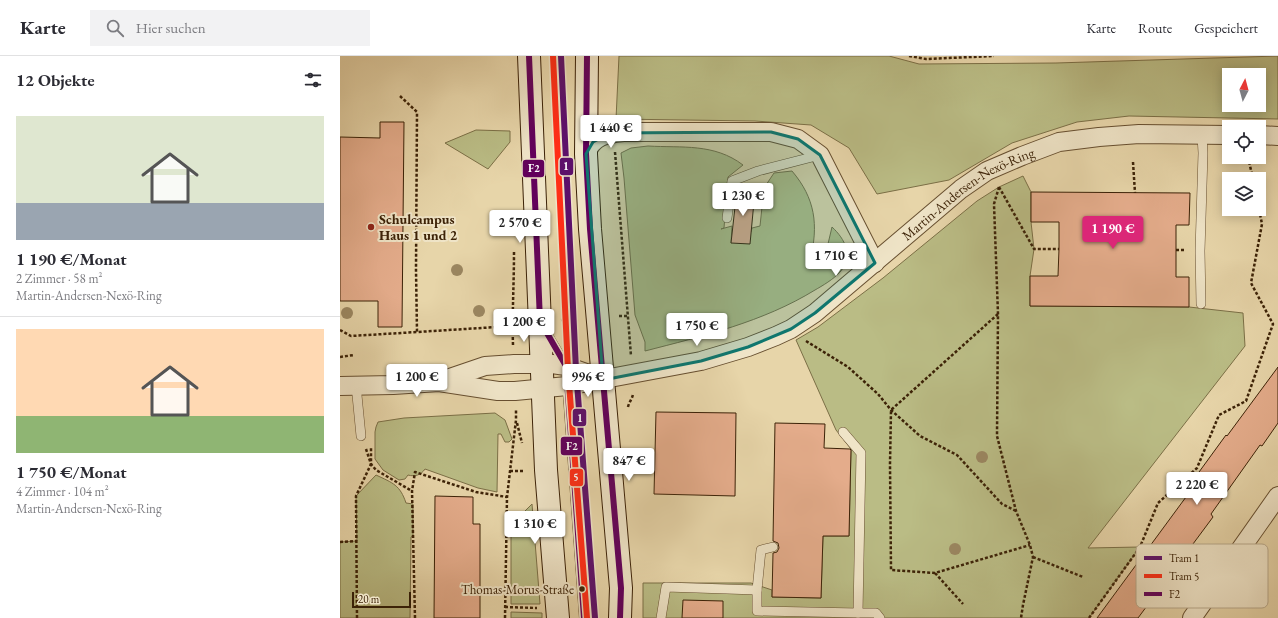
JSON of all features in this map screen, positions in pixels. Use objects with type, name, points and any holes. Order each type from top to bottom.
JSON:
[{"type":"main road","points":[[529,56],[551,613]]},
{"type":"main road","points":[[587,56],[586,154],[590,229],[621,588],[620,618]]},
{"type":"street","points":[[586,154],[589,146],[600,137],[625,132],[771,132],[798,138],[820,155],[875,263]]},
{"type":"street","name":"Martin-Andersen-Nexö-Ring","points":[[603,380],[701,361],[748,347],[790,329],[815,313],[961,189],[987,171],[1022,156],[1059,142],[1099,137],[1139,134],[1222,135]]},
{"type":"street","points":[[1266,135],[1278,136]]},
{"type":"street","points":[[439,382],[485,366],[514,364],[566,366],[603,380]]},
{"type":"street","points":[[348,386],[439,382],[498,391],[515,391],[567,386],[603,380]]},
{"type":"street","points":[[1244,544],[1278,496]]},
{"type":"street","points":[[1192,618],[1199,608]]},
{"type":"lane","points":[[1201,304],[1200,251],[1203,152],[1202,135]]},
{"type":"lane","points":[[727,218],[732,181],[758,171],[820,155]]},
{"type":"lane","points":[[540,321],[566,366],[584,618]]},
{"type":"lane","points":[[348,386],[361,436]]},
{"type":"lane","points":[[843,432],[861,453],[858,613]]},
{"type":"lane","points":[[773,547],[761,550],[756,614],[876,613],[880,618]]},
{"type":"lane","points":[[661,618],[666,587],[757,590]]},
{"type":"path","points":[[909,56],[994,56]]},
{"type":"path","points":[[400,96],[417,112],[417,332]]},
{"type":"path","points":[[610,134],[615,152],[630,342]]},
{"type":"path","points":[[1133,162],[1135,193]]},
{"type":"path","points":[[1022,618],[1023,605],[1033,556],[1016,511],[997,436],[998,314],[994,204],[999,187],[1034,249],[1059,249]]},
{"type":"path","points":[[1141,544],[1158,503],[1197,468],[1220,415],[1246,401],[1273,324],[1251,283],[1262,224],[1260,216]]},
{"type":"path","points":[[998,314],[891,410],[891,570],[935,573],[1030,545]]},
{"type":"path","points":[[340,330],[351,336],[497,327],[512,322],[628,316]]},
{"type":"path","points":[[801,338],[848,367],[878,394],[891,410],[920,436],[957,455],[1002,504],[1016,511]]},
{"type":"path","points":[[340,357],[354,355]]},
{"type":"path","points":[[505,618],[507,497],[516,420]]},
{"type":"path","points":[[361,436],[371,464],[376,470],[412,491]]},
{"type":"path","points":[[357,618],[356,496],[371,464],[371,442]]},
{"type":"path","points":[[510,471],[530,471]]},
{"type":"path","points":[[415,618],[412,491],[415,472],[476,492],[507,497]]},
{"type":"path","points":[[340,542],[356,541]]},
{"type":"path","points":[[1089,618],[1136,553]]},
{"type":"path","points":[[1033,556],[1083,577]]},
{"type":"path","points":[[935,573],[963,604]]},
{"type":"path","points":[[506,608],[551,613]]},
{"type":"highlighted area","points":[[771,132],[798,139],[820,155],[875,263],[815,313],[791,329],[748,347],[701,361],[603,380],[586,154],[593,142],[610,133]]},
{"type":"green space","points":[[619,56],[889,56],[919,64],[1056,63],[1278,56],[1278,119],[1129,116],[1077,122],[1012,143],[949,180],[877,194],[849,148],[811,125],[755,121],[616,119]]},
{"type":"green space","points":[[476,130],[510,131],[510,142],[488,169],[445,143]]},
{"type":"green space","points":[[648,146],[685,147],[709,150],[721,153],[743,165],[728,177],[724,228],[721,229],[732,226],[731,243],[751,232],[752,228],[760,226],[764,188],[774,173],[792,171],[806,191],[813,212],[814,235],[810,260],[823,265],[832,227],[841,237],[846,248],[847,254],[844,266],[831,280],[775,311],[732,327],[645,351],[645,342],[635,315],[621,153],[631,148]]},
{"type":"green space","points":[[1023,176],[1031,192],[1031,222],[1034,249],[1030,276],[1030,306],[1189,307],[1243,313],[1245,346],[1088,548],[1136,547],[1136,553],[1089,618],[643,618],[643,583],[751,583],[772,590],[772,597],[821,598],[823,536],[849,536],[851,449],[836,430],[796,340],[818,327],[883,278],[977,201],[999,187]]},
{"type":"green space","points":[[495,413],[505,420],[512,439],[509,442],[505,442],[501,434],[498,434],[497,492],[478,488],[425,469],[418,475],[408,475],[405,479],[399,480],[383,470],[375,459],[375,432],[378,422],[404,418]]},
{"type":"green space","points":[[376,475],[395,485],[401,492],[406,503],[413,504],[410,618],[340,618],[340,542],[357,541],[356,496]]},
{"type":"green space","points":[[532,504],[540,604],[511,604],[511,525]]},
{"type":"green space","points":[[511,612],[542,613],[542,618],[511,618]]},
{"type":"building","name":"Schulcampus Haus 1 und 2","points":[[380,122],[404,122],[402,327],[378,327],[378,301],[340,301],[340,137],[380,138]]},
{"type":"building","points":[[737,189],[755,191],[750,244],[731,243]]},
{"type":"building","points":[[1031,192],[1190,193],[1189,225],[1176,225],[1176,277],[1189,277],[1189,307],[1030,306],[1030,276],[1058,276],[1059,249],[1059,222],[1031,222]]},
{"type":"building","points":[[1278,367],[1278,423],[1262,446],[1260,445],[1211,514],[1213,517],[1193,544],[1151,544],[1186,497],[1183,494],[1226,435],[1227,436]]},
{"type":"building","points":[[656,412],[736,413],[735,496],[654,494]]},
{"type":"building","points":[[775,423],[825,424],[824,448],[851,450],[849,536],[823,536],[821,598],[772,597],[773,553],[777,552],[779,548],[778,543],[773,541]]},
{"type":"building","points":[[435,496],[473,497],[473,524],[480,524],[480,618],[434,618]]},
{"type":"building","points":[[1136,565],[1136,608],[1145,608],[1138,618],[1097,618]]},
{"type":"building","points":[[683,600],[723,601],[723,618],[682,618]]},
{"type":"tram line","name":"5","points":[[553,56],[568,370],[587,618]]},
{"type":"tram line","name":"1","points":[[561,56],[576,370],[595,618]]},
{"type":"transit line","name":"F2","points":[[529,56],[540,321],[566,366],[584,618]]},
{"type":"transit line","name":"F2","points":[[587,56],[586,154],[590,229],[621,588],[620,618]]},
{"type":"place","name":"Schulcampus Haus 1 und 2","points":[[371,227]]},
{"type":"place","name":"Thomas-Morus-Straße","points":[[582,589]]}]
